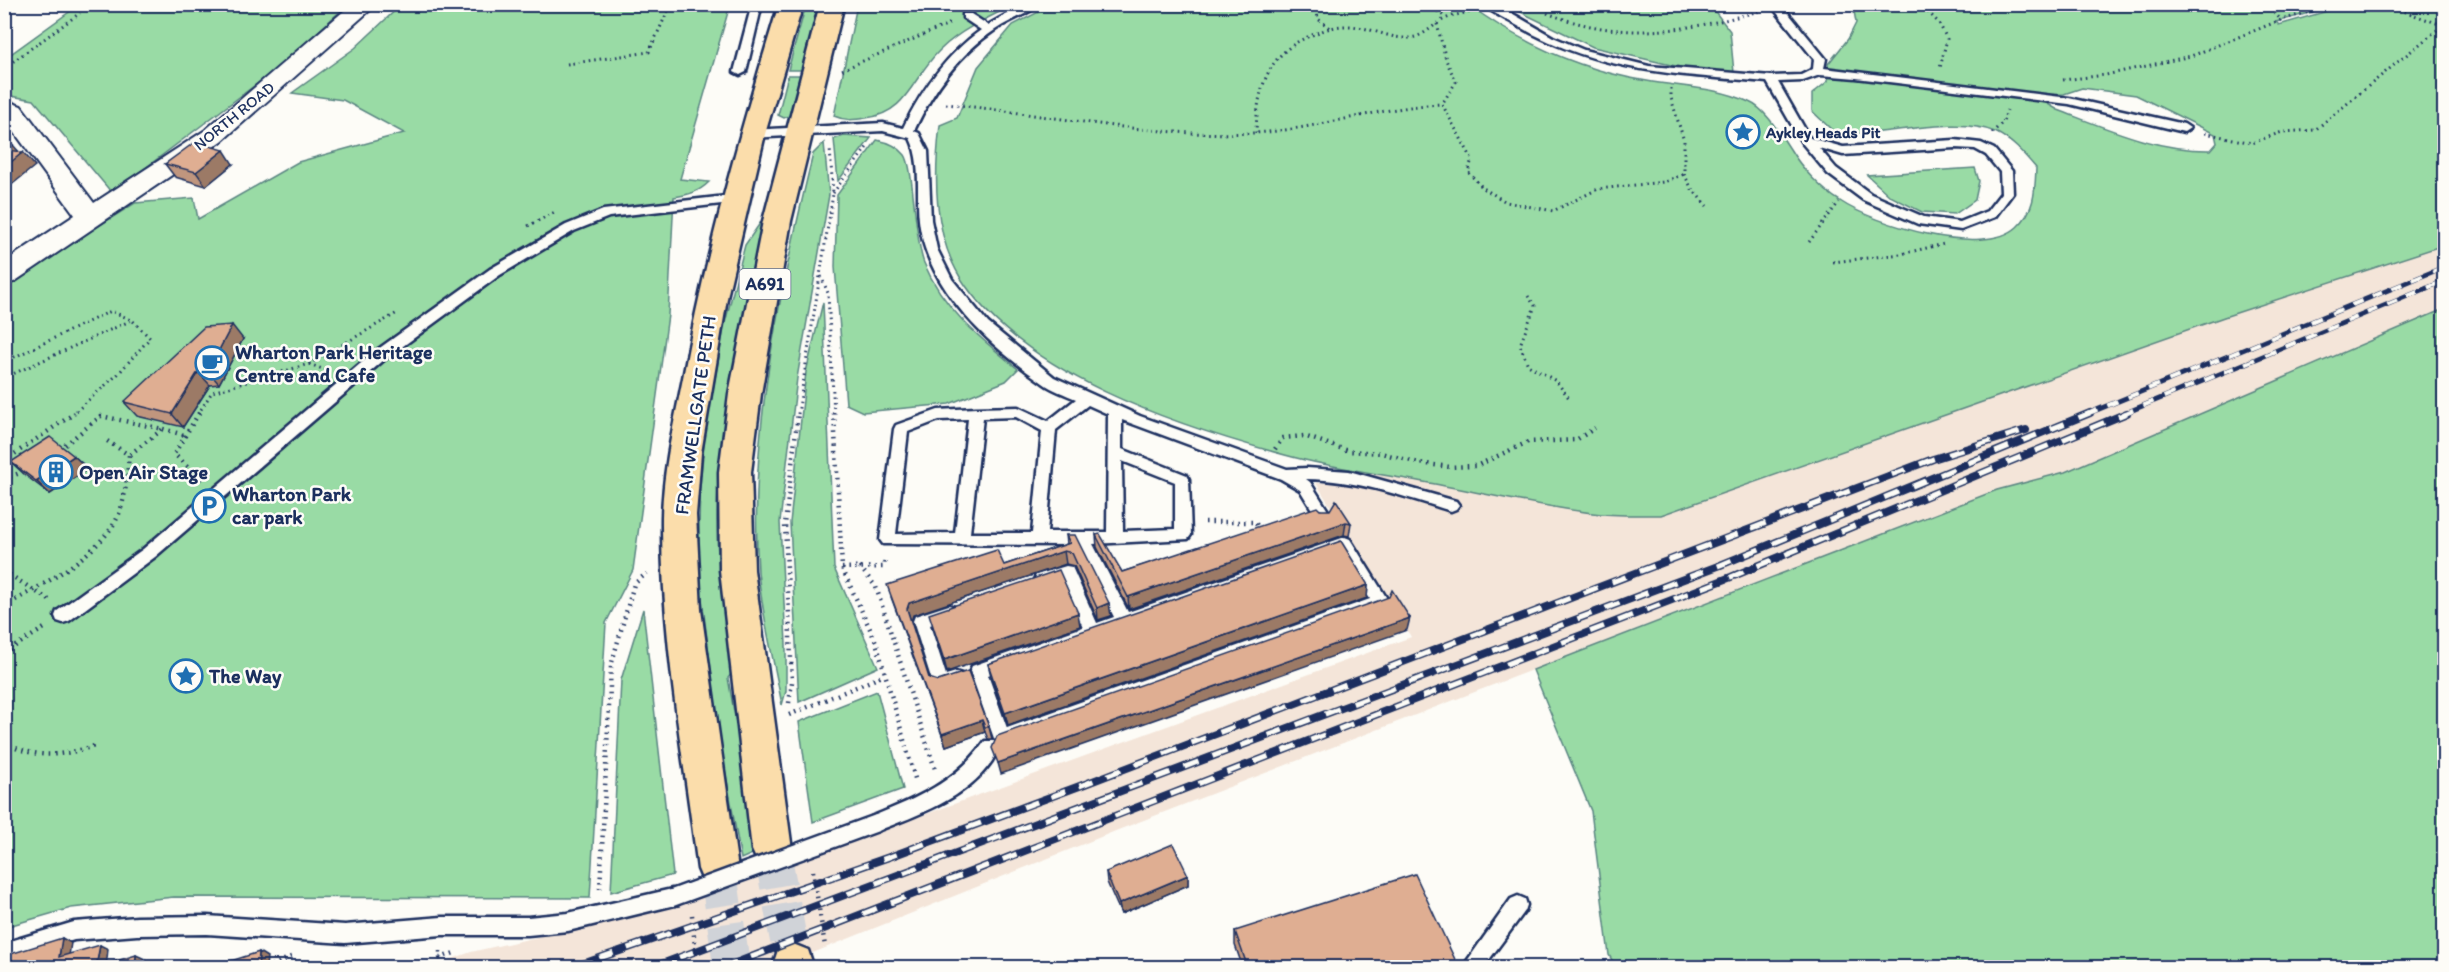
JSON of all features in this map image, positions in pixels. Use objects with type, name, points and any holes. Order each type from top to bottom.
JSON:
[{"type":"highway","name":"FRAMWELLGATE PETH","points":[[718,869],[683,610],[679,515],[685,453],[709,316],[752,134],[791,4]]},
{"type":"highway","name":"A691","points":[[772,850],[737,570],[735,472],[745,394],[777,222],[832,4]]},
{"type":"street","name":"NORTH ROAD","points":[[4,275],[213,136],[366,4]]},
{"type":"street","points":[[8,119],[90,218]]},
{"type":"lane","points":[[740,72],[757,4]]},
{"type":"lane","points":[[907,132],[921,102],[947,64],[988,28],[1035,4]]},
{"type":"lane","points":[[1487,4],[1549,39],[1580,52],[1627,65],[1671,73],[1771,79],[1803,78],[1818,71],[2031,95],[2069,101],[2184,128]]},
{"type":"lane","points":[[1776,5],[1820,59],[1818,71]]},
{"type":"lane","points":[[967,16],[988,28]]},
{"type":"lane","points":[[1771,79],[1806,140],[1832,171],[1854,190],[1922,221],[1961,226],[1990,214],[2007,193],[2006,171],[1990,152],[1977,146],[1955,144],[1843,151],[1806,140]]},
{"type":"lane","points":[[752,134],[883,127],[915,136],[922,151],[925,220],[931,249],[946,281],[983,326],[1049,381],[1115,410],[1286,475],[1305,486],[1324,517]]},
{"type":"lane","points":[[63,616],[149,553],[379,356],[495,272],[586,220],[607,213],[735,199]]},
{"type":"lane","points":[[1040,539],[1049,428],[1087,398]]},
{"type":"lane","points":[[1115,410],[1115,538]]},
{"type":"lane","points":[[1049,428],[1018,412],[938,415],[901,429],[888,540],[1183,536],[1182,479],[1114,452]]},
{"type":"lane","points":[[962,540],[976,413]]},
{"type":"lane","points":[[1286,475],[1311,472],[1345,475],[1451,505]]},
{"type":"lane","points":[[1083,538],[1124,620]]},
{"type":"lane","points":[[965,606],[921,621],[941,684],[978,670],[1345,543],[1380,602],[1002,738],[978,670]]},
{"type":"lane","points":[[1021,587],[1066,572],[1093,631]]},
{"type":"lane","points":[[4,953],[74,931],[137,926],[207,925],[345,934],[442,926],[528,926],[568,922],[672,898],[923,805],[966,779],[983,761],[991,747]]},
{"type":"lane","points":[[1471,968],[1518,905]]},
{"type":"path","points":[[567,64],[650,52],[671,4]]},
{"type":"path","points":[[1316,4],[1315,15],[1318,22],[1330,28]]},
{"type":"path","points":[[1429,4],[1446,18]]},
{"type":"path","points":[[1920,4],[1939,23],[1947,39],[1945,51]]},
{"type":"path","points":[[2279,4],[2273,11],[2281,20]]},
{"type":"path","points":[[1977,146],[2003,122],[2007,109],[2023,104],[2037,83],[2106,75],[2191,56],[2281,20],[2338,4]]},
{"type":"path","points":[[2384,4],[2444,26]]},
{"type":"path","points":[[1544,11],[1580,27],[1654,31],[1685,30],[1776,5]]},
{"type":"path","points":[[1256,134],[1259,90],[1279,53],[1301,38],[1330,28],[1351,26],[1406,38],[1428,33],[1446,18],[1468,12]]},
{"type":"path","points":[[4,68],[80,13]]},
{"type":"path","points":[[832,72],[842,70],[967,16]]},
{"type":"path","points":[[1437,24],[1446,60],[1456,82],[1442,104]]},
{"type":"path","points":[[2184,128],[2252,143],[2269,133],[2315,130],[2444,26]]},
{"type":"path","points":[[1671,73],[1671,98],[1684,141],[1684,174],[1692,189],[1707,206]]},
{"type":"path","points":[[921,102],[996,108],[1129,129],[1204,134],[1256,134],[1294,129],[1420,104],[1442,104]]},
{"type":"path","points":[[1442,104],[1472,159],[1468,172],[1483,188],[1506,202],[1553,211],[1598,189],[1664,182],[1684,174]]},
{"type":"path","points":[[790,727],[788,716],[792,682],[785,524],[803,372],[833,194],[883,127]]},
{"type":"path","points":[[1809,242],[1825,218],[1854,190]]},
{"type":"path","points":[[520,232],[550,213],[571,212],[586,220]]},
{"type":"path","points":[[1833,262],[1933,248],[1959,237],[1961,226]]},
{"type":"path","points":[[820,275],[828,293],[842,568],[876,642],[923,805]]},
{"type":"path","points":[[1527,296],[1535,306],[1520,345],[1528,365],[1556,381],[1569,398]]},
{"type":"path","points":[[205,393],[309,364],[405,308]]},
{"type":"path","points":[[4,362],[111,311],[132,320],[150,338],[131,362],[79,411],[4,461]]},
{"type":"path","points":[[4,378],[132,320]]},
{"type":"path","points":[[309,364],[334,373]]},
{"type":"path","points":[[212,392],[174,454],[199,478],[223,490]]},
{"type":"path","points":[[57,452],[101,416],[184,435]]},
{"type":"path","points":[[1261,465],[1283,438],[1304,436],[1349,451],[1381,453],[1419,463],[1450,467],[1476,466],[1528,442],[1576,440],[1595,428]]},
{"type":"path","points":[[4,606],[33,590],[82,556],[114,524],[125,497],[129,454],[163,429]]},
{"type":"path","points":[[107,441],[129,454]]},
{"type":"path","points":[[4,479],[33,466]]},
{"type":"path","points":[[1183,523],[1255,522],[1264,537]]},
{"type":"path","points":[[860,567],[876,587],[942,793]]},
{"type":"path","points":[[842,568],[884,567]]},
{"type":"path","points":[[599,915],[611,666],[634,584],[650,571]]},
{"type":"path","points":[[6,574],[48,599]]},
{"type":"path","points":[[4,653],[63,616]]},
{"type":"path","points":[[788,716],[885,675]]},
{"type":"path","points":[[4,743],[23,753],[52,759],[98,745]]},
{"type":"path","points":[[804,963],[812,864]]},
{"type":"shaded area","points":[[2444,245],[2444,309],[2065,472],[1997,490],[1118,830],[778,967],[427,968],[471,952],[674,906],[1411,637],[1316,483],[1344,482],[1345,467],[1594,514]]},
{"type":"green space","points":[[79,5],[347,5],[279,67],[112,193],[34,100],[5,95],[4,59]]},
{"type":"green space","points":[[401,5],[730,5],[680,179],[709,182],[693,192],[674,197],[668,315],[633,570],[606,623],[590,898],[174,897],[71,908],[5,927],[5,285],[135,203],[194,198],[198,219],[298,162],[404,133],[343,100],[292,93],[355,48]]},
{"type":"green space","points":[[806,5],[821,5],[804,70],[788,70]]},
{"type":"green space","points":[[857,5],[1014,5],[956,36],[931,60],[908,92],[891,109],[880,115],[854,120],[834,116]]},
{"type":"green space","points":[[1052,5],[1469,5],[1510,32],[1553,54],[1599,70],[1647,81],[1724,93],[1749,102],[1767,116],[1812,178],[1840,201],[1856,210],[1902,228],[1955,238],[1980,239],[2001,236],[2017,227],[2023,221],[2033,200],[2036,168],[2007,139],[1981,128],[1950,125],[1865,133],[1833,131],[1812,111],[1812,94],[1828,81],[1828,64],[1848,39],[1856,23],[1853,5],[2338,5],[2276,22],[2279,25],[2348,5],[2444,5],[2444,245],[2224,317],[1661,515],[1609,515],[1572,510],[1320,464],[1243,443],[1151,412],[1105,392],[1061,369],[1021,342],[987,312],[960,277],[951,260],[940,223],[937,184],[940,125],[957,118],[978,67],[1013,25]],"holes":[[[2082,88],[2136,95],[2215,134],[2217,143],[2211,150],[2191,149],[2133,138],[2058,110],[2046,103],[2044,95],[2064,94]]]},
{"type":"green space","points":[[1506,5],[1710,5],[1730,31],[1734,73],[1684,68],[1593,47]]},
{"type":"green space","points":[[788,75],[802,75],[792,115],[784,118],[778,115]]},
{"type":"green space","points":[[844,136],[871,138],[838,181],[834,139]]},
{"type":"green space","points":[[877,140],[899,149],[908,162],[918,238],[924,263],[932,280],[964,322],[1018,369],[1006,381],[949,404],[863,412],[846,404],[835,267],[837,195]]},
{"type":"green space","points":[[824,143],[829,195],[797,378],[780,522],[786,644],[786,691],[782,705],[765,621],[758,571],[756,518],[758,465],[770,361],[789,257],[813,154]]},
{"type":"green space","points":[[1975,168],[1979,181],[1975,200],[1955,214],[1922,212],[1890,196],[1867,175]]},
{"type":"green space","points":[[767,213],[730,395],[717,505],[719,568],[732,673],[728,678],[759,851],[741,859],[721,747],[698,568],[700,486],[705,434],[725,323],[745,245]]},
{"type":"green space","points":[[823,302],[834,568],[878,667],[799,702],[790,523],[806,372]]},
{"type":"green space","points":[[2444,309],[2444,967],[1616,967],[1609,955],[1591,811],[1533,670],[1997,490],[2065,472]]},
{"type":"green space","points":[[643,609],[673,875],[611,892],[621,680]]},
{"type":"green space","points":[[877,691],[903,789],[813,822],[799,722]]},
{"type":"building","points":[[195,142],[224,150],[196,172],[165,164]]},
{"type":"building","points":[[4,143],[13,145],[6,150],[23,152],[4,168]]},
{"type":"building","points":[[232,325],[208,371],[198,372],[172,414],[124,402],[204,327]]},
{"type":"building","points":[[50,437],[74,456],[36,481],[11,462]]},
{"type":"building","points":[[1336,500],[1351,523],[1346,522],[1128,597],[1096,535],[1100,534],[1122,572],[1317,507],[1320,510],[1330,510]]},
{"type":"building","points":[[1066,535],[1075,535],[1109,603],[1097,608],[1072,553],[1064,551],[909,603],[907,609],[929,678],[938,681],[968,671],[989,727],[985,727],[982,720],[942,734],[887,585],[997,550],[1004,565],[1070,543]]},
{"type":"building","points":[[1341,541],[1368,585],[1005,713],[988,664]]},
{"type":"building","points":[[1059,570],[1078,613],[944,660],[929,614]]},
{"type":"building","points":[[1392,590],[1410,618],[998,763],[992,748],[997,736],[1389,597]]},
{"type":"building","points":[[1173,844],[1188,875],[1119,904],[1106,872]]},
{"type":"building","points":[[1415,874],[1459,968],[1248,968],[1235,931]]},
{"type":"building","points":[[62,938],[59,957],[100,945],[96,967],[136,955],[135,968],[4,968],[4,956]]},
{"type":"building","points":[[259,952],[258,968],[209,968]]},
{"type":"tunnel","points":[[772,850],[793,965]]},
{"type":"tunnel","points":[[718,869],[732,968]]},
{"type":"railway","points":[[2087,414],[2444,267]]},
{"type":"railway","points":[[2123,414],[2444,281]]},
{"type":"railway","points":[[651,968],[1718,566],[2090,413]]},
{"type":"railway","points":[[723,968],[1731,577],[2127,413]]},
{"type":"railway","points":[[571,968],[892,856],[1933,459],[2026,430]]},
{"type":"place","name":"Aykley Heads Pit","points":[[1743,132]]},
{"type":"place","name":"Wharton Park Heritage Centre and Cafe","points":[[212,363]]},
{"type":"place","name":"Open Air Stage","points":[[56,472]]},
{"type":"place","name":"Wharton Park car park","points":[[209,506]]},
{"type":"place","name":"The Way","points":[[186,676]]}]
